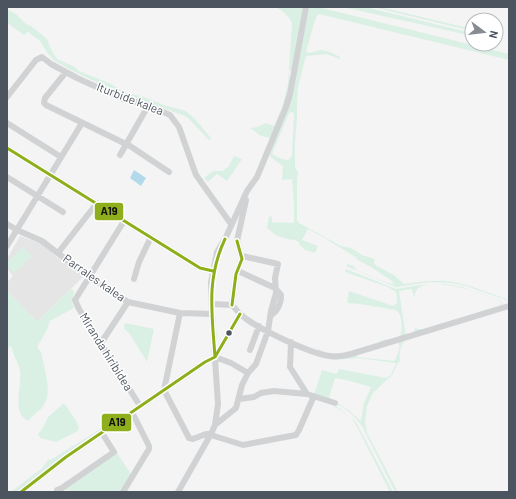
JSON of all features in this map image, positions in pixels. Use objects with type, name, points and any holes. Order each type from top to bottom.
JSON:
[{"type":"street","points":[[219,419],[212,314],[211,282],[213,271],[217,252],[256,177],[288,101],[305,10]]},
{"type":"street","name":"Iturbide kalea","points":[[7,97],[36,60],[42,57],[66,72],[123,99],[148,106],[170,115],[179,127],[196,175],[231,224]]},
{"type":"street","points":[[66,72],[46,96],[44,103],[48,107],[126,144],[169,172]]},
{"type":"street","points":[[120,155],[148,106]]},
{"type":"street","points":[[7,123],[61,157]]},
{"type":"street","points":[[7,246],[82,123]]},
{"type":"street","points":[[7,148],[200,268],[213,271]]},
{"type":"street","points":[[7,177],[63,212]]},
{"type":"street","points":[[237,242],[248,191]]},
{"type":"street","points":[[58,254],[97,203]]},
{"type":"street","points":[[89,277],[124,221]]},
{"type":"street","name":"Parrales kalea","points":[[7,224],[42,241],[89,277],[128,302],[180,313],[212,314]]},
{"type":"street","points":[[134,279],[139,262],[151,237]]},
{"type":"street","points":[[224,239],[233,238],[237,242],[242,256],[236,274],[232,305]]},
{"type":"street","points":[[178,492],[219,419],[233,411],[239,399],[242,385],[248,373],[256,364],[268,331],[276,293],[275,278],[278,264],[242,256]]},
{"type":"street","points":[[238,271],[275,288]]},
{"type":"street","name":"Miranda hiribidea","points":[[89,277],[76,296],[75,303],[140,406]]},
{"type":"street","points":[[101,343],[128,302]]},
{"type":"street","points":[[212,304],[232,305],[240,314],[258,326],[310,351],[329,356],[351,354],[509,306]]},
{"type":"street","points":[[180,313],[164,390],[189,438],[193,439],[206,434],[211,434],[243,445],[296,435],[314,396]]},
{"type":"street","points":[[21,492],[47,471],[140,406],[204,362],[215,357],[240,314]]},
{"type":"street","points":[[250,350],[258,326]]},
{"type":"street","points":[[291,342],[290,367],[307,394]]},
{"type":"street","points":[[215,357],[248,373]]},
{"type":"street","points":[[239,399],[254,397],[261,393],[274,391],[307,394],[335,403]]},
{"type":"street","points":[[123,492],[149,449],[149,446],[132,412]]},
{"type":"street","points":[[56,492],[114,452],[102,433]]},
{"type":"shaded area","points":[[20,236],[44,245],[59,259],[84,276],[37,322],[7,291],[7,282],[13,276],[7,268],[7,259]]},
{"type":"green space","points":[[275,7],[318,7],[464,43],[464,49],[319,14],[317,16],[306,52],[311,53],[320,50],[330,52],[340,57],[340,59],[326,54],[307,56],[305,59],[298,88],[295,143],[295,167],[298,173],[297,220],[299,223],[341,246],[351,248],[362,255],[375,259],[375,265],[394,275],[404,284],[435,281],[460,283],[509,301],[466,286],[452,283],[430,282],[396,287],[346,266],[347,264],[354,266],[356,270],[394,284],[392,281],[371,267],[356,259],[357,258],[308,229],[302,240],[318,246],[315,253],[305,250],[299,242],[277,236],[267,228],[269,216],[272,217],[272,222],[294,223],[292,179],[282,180],[283,166],[269,156],[286,113],[292,70],[289,71],[290,82],[285,103],[271,138],[261,136],[250,128],[266,123],[274,126],[282,108],[288,84],[292,23],[283,12]],"holes":[[[291,112],[294,113],[292,154],[288,160],[272,154],[289,113]]]},
{"type":"green space","points":[[343,7],[365,7],[464,31],[464,34]]},
{"type":"green space","points":[[373,7],[380,7],[464,27],[464,29]]},
{"type":"green space","points":[[7,9],[16,14],[26,24],[31,26],[47,39],[57,59],[75,67],[79,71],[111,84],[126,93],[141,96],[164,105],[186,111],[196,120],[211,138],[209,140],[187,117],[137,98],[125,96],[55,61],[48,54],[40,41],[28,32],[24,35],[7,23]]},
{"type":"green space","points":[[476,52],[501,52],[509,54],[509,60]]},
{"type":"green space","points":[[234,156],[242,159],[227,181],[217,174],[208,182],[204,178],[213,171],[223,171],[229,166]]},
{"type":"green space","points":[[23,247],[32,256],[14,273],[7,266],[7,263]]},
{"type":"green space","points":[[346,269],[396,289],[433,284],[420,287],[414,297],[412,289],[399,291],[406,337],[362,351],[340,355],[329,355],[319,352],[319,347],[320,350],[326,353],[341,354],[358,351],[382,340],[399,338],[402,328],[400,316],[396,310],[347,303],[349,291],[393,306],[397,303],[396,292],[388,287],[345,272]]},
{"type":"green space","points":[[439,284],[444,284],[462,287],[472,291]]},
{"type":"green space","points":[[71,289],[74,291],[72,302],[74,308],[50,321],[47,330],[37,347],[41,352],[48,388],[46,402],[42,408],[28,421],[20,412],[19,406],[18,399],[20,372],[12,348],[10,346],[7,350],[7,291],[37,322]]},
{"type":"green space","points":[[492,298],[499,300],[502,302],[503,305],[415,334],[413,333],[416,327],[417,329],[424,329],[501,305],[501,302]]},
{"type":"green space","points":[[125,323],[154,329],[147,362],[129,333],[124,329]]},
{"type":"green space","points":[[405,340],[400,351],[400,363],[398,362],[393,374],[373,393],[367,406],[365,421],[367,433],[398,492],[395,492],[362,426],[357,420],[341,406],[314,395],[322,370],[337,374],[339,369],[386,378],[391,375],[396,363],[358,358],[331,360],[332,358],[357,354],[357,357],[394,361],[399,348],[399,344],[396,342]],"holes":[[[335,378],[371,387],[364,403],[361,421],[348,410],[329,398]]]},
{"type":"green space","points":[[64,403],[77,422],[79,429],[56,442],[40,438],[38,434],[43,428],[48,417]]},
{"type":"green space","points":[[336,406],[351,418],[334,407]]},
{"type":"green space","points":[[115,412],[120,419],[36,476],[18,492],[11,492],[42,468],[48,460],[97,431],[114,418]]},
{"type":"green space","points":[[351,418],[356,422],[393,492],[390,492],[355,423]]},
{"type":"green space","points":[[117,453],[131,474],[120,492],[85,492],[63,490]]},
{"type":"water","points":[[134,170],[146,178],[141,186],[130,178]]},
{"type":"transit line","name":"A19","points":[[7,148],[200,268],[213,271]]},
{"type":"transit line","name":"A19","points":[[215,357],[212,311],[213,283],[215,268],[225,239]]},
{"type":"transit line","name":"A19","points":[[232,305],[236,274],[242,259],[237,241]]},
{"type":"transit line","name":"A19","points":[[215,357],[240,314]]},
{"type":"transit line","name":"A19","points":[[21,492],[66,457],[205,362],[215,357]]}]
